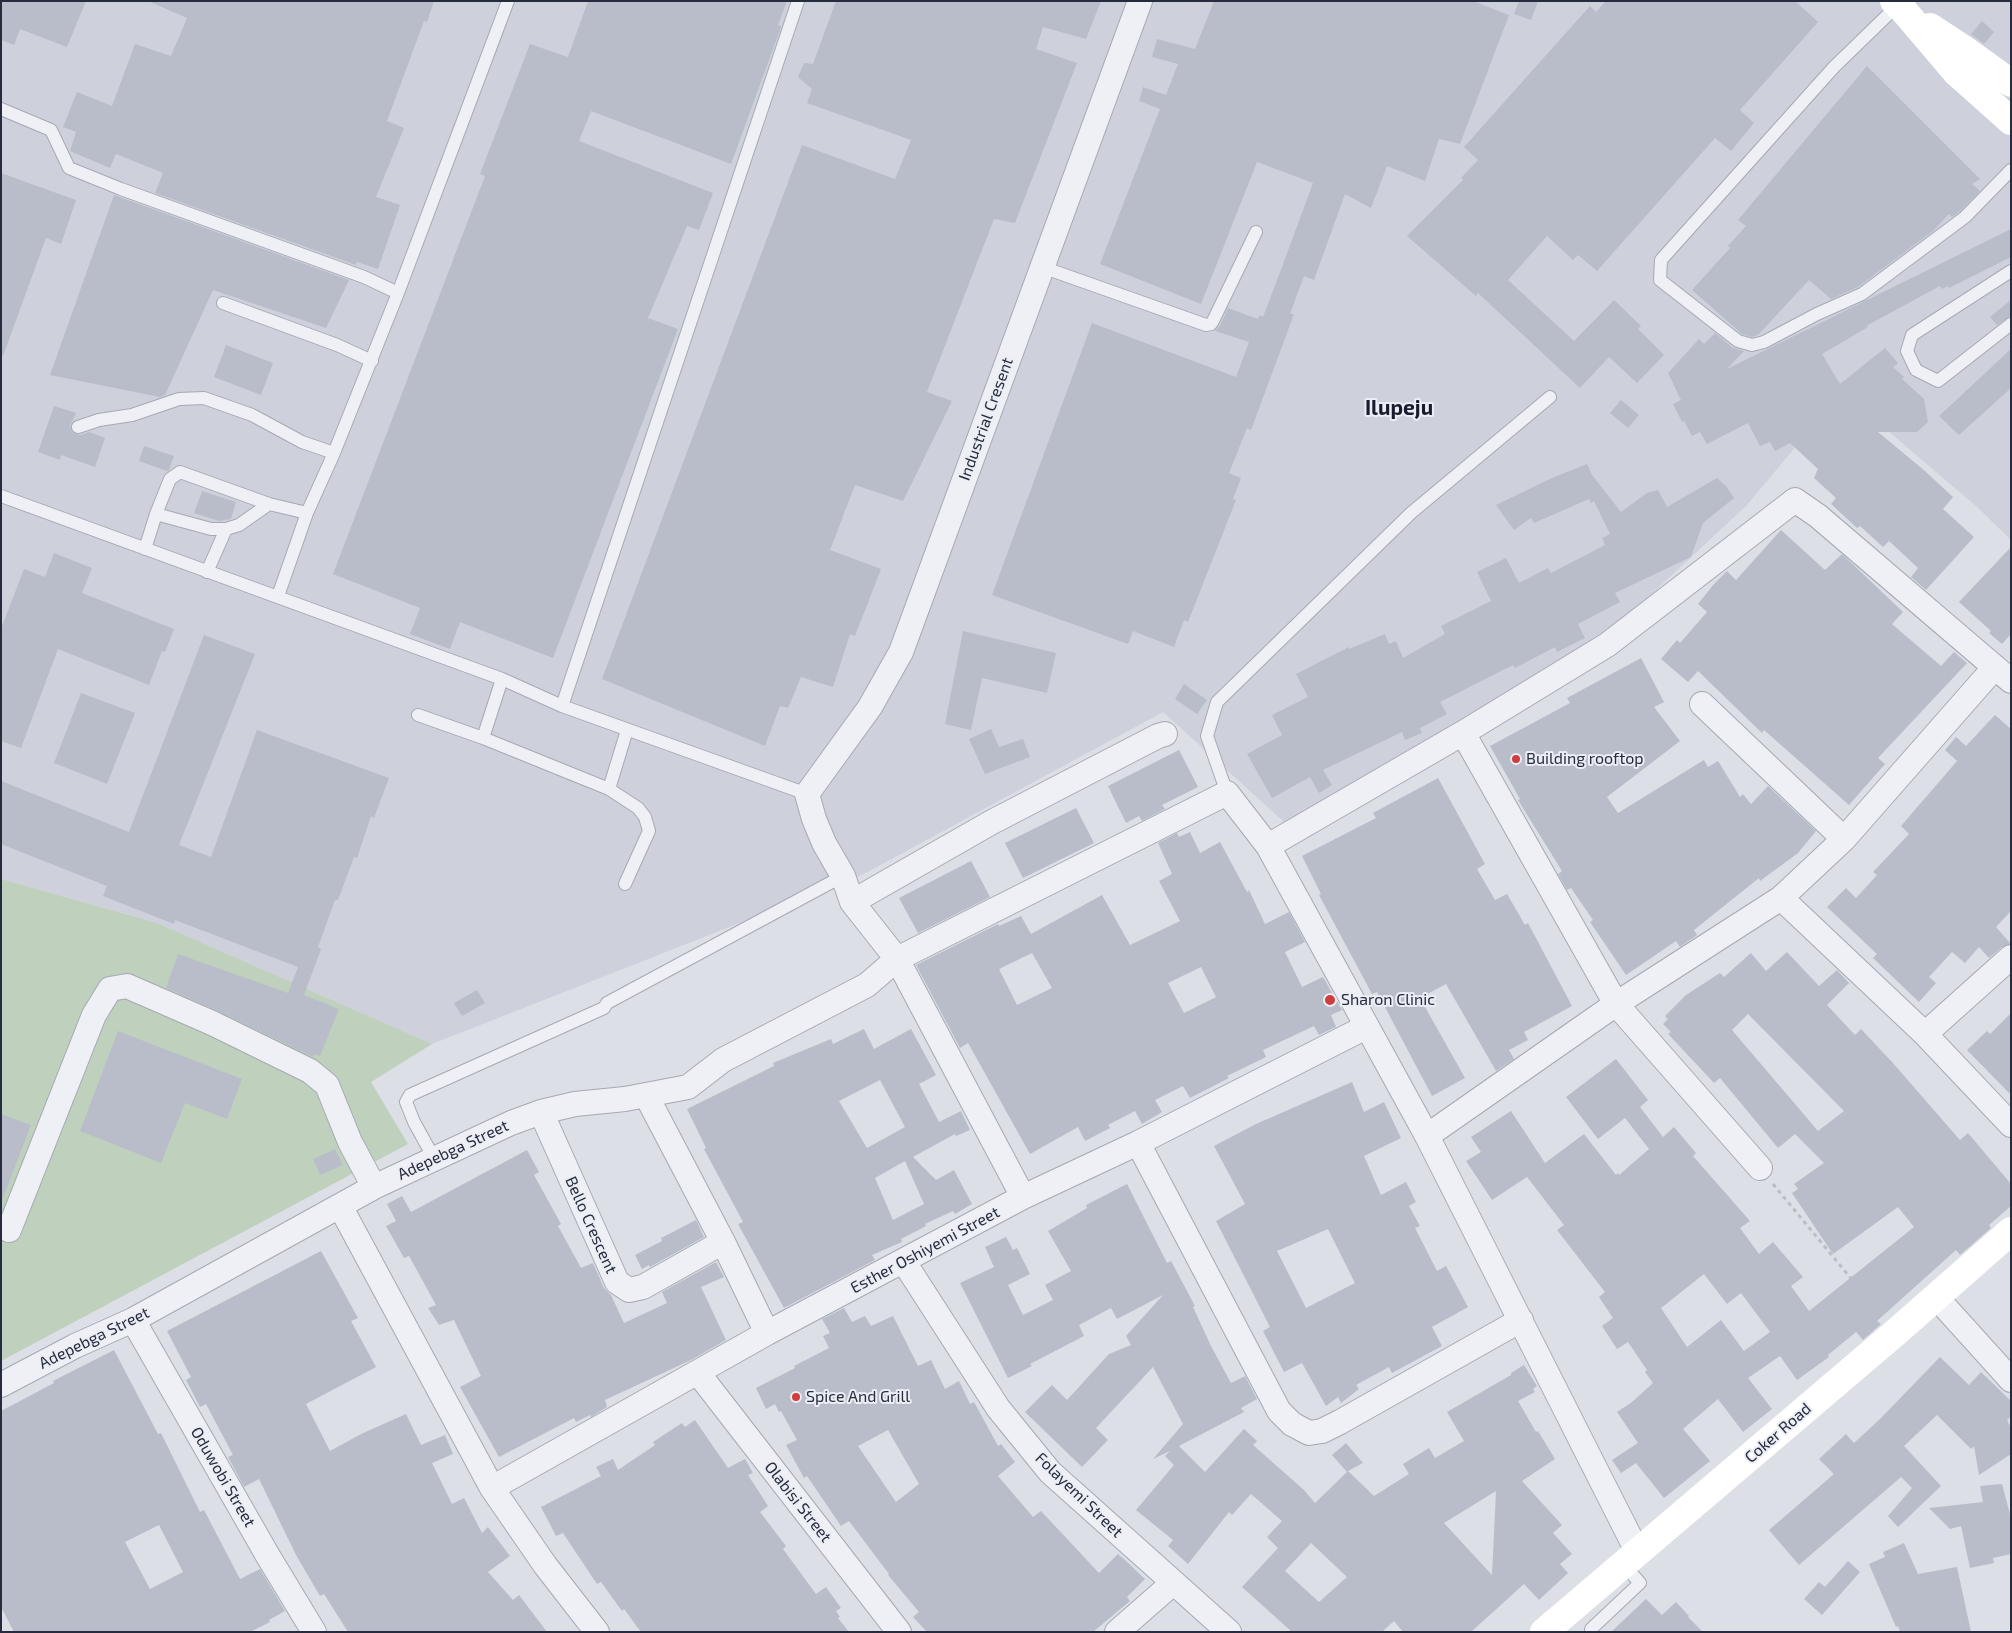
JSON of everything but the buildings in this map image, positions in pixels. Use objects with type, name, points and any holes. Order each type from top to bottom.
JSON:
[{"type":"main road","points":[[1899,6],[2009,80]]},
{"type":"main road","points":[[1899,6],[1956,72],[2011,121]]},
{"type":"main road","name":"Coker Road","points":[[1548,1630],[1895,1333],[2011,1231]]},
{"type":"street","name":"Industrial Cresent","points":[[806,794],[870,707],[900,652],[1140,1]]},
{"type":"street","points":[[1268,846],[1463,733],[1607,645],[1795,500],[1818,516],[2003,674],[1844,839],[1781,898],[1616,1004],[1426,1136]]},
{"type":"street","points":[[1702,704],[1844,839]]},
{"type":"street","points":[[1463,733],[1616,1004],[1760,1168]]},
{"type":"street","points":[[852,902],[992,822],[1165,734]]},
{"type":"street","points":[[1227,793],[1268,846],[1426,1136],[1521,1320],[1631,1559]]},
{"type":"street","name":"Adepebga Street","points":[[1,1385],[75,1346],[133,1320],[374,1187],[511,1123],[541,1112],[575,1104],[646,1095],[688,1087],[723,1060],[867,984],[891,952],[1227,793]]},
{"type":"street","points":[[806,794],[824,843],[842,876],[852,902],[891,952],[1024,1197]]},
{"type":"street","points":[[1781,898],[1925,1034],[2011,1125]]},
{"type":"street","points":[[1925,1034],[2011,957]]},
{"type":"street","points":[[9,1230],[94,1014],[110,989],[127,986],[212,1022],[310,1071],[327,1085],[350,1142],[374,1187]]},
{"type":"street","name":"Esther Oshiyemi Street","points":[[492,1488],[767,1333],[1024,1197],[1138,1143],[1366,1027]]},
{"type":"street","points":[[646,1095],[723,1242],[767,1333]]},
{"type":"street","name":"Bello Crescent","points":[[541,1112],[617,1282],[629,1290],[643,1287],[723,1242]]},
{"type":"street","points":[[1138,1143],[1280,1411],[1292,1424],[1309,1433],[1322,1431],[1340,1422],[1521,1320]]},
{"type":"street","points":[[340,1206],[492,1488],[545,1565],[597,1632]]},
{"type":"street","name":"Folayemi Street","points":[[904,1262],[998,1408],[1050,1472],[1229,1632]]},
{"type":"street","points":[[1936,1297],[2011,1380]]},
{"type":"street","name":"Oduwobi Street","points":[[133,1320],[268,1556],[314,1632]]},
{"type":"street","name":"Olabisi Street","points":[[698,1373],[899,1632]]},
{"type":"street","points":[[1117,1632],[1173,1583]]},
{"type":"lane","points":[[278,596],[308,513],[372,361],[508,1]]},
{"type":"lane","points":[[562,706],[798,1]]},
{"type":"lane","points":[[1899,6],[1834,68],[1660,260],[1660,280],[1738,341],[1752,345],[1764,342],[1816,314],[1862,294],[1965,217],[2011,170]]},
{"type":"lane","points":[[1,109],[51,130],[69,168],[120,190],[364,277],[398,293]]},
{"type":"lane","points":[[1042,267],[1206,325],[1214,321],[1256,232]]},
{"type":"lane","points":[[2011,270],[1912,334],[1907,351],[1916,370],[1938,382],[2011,324]]},
{"type":"lane","points":[[223,303],[337,345],[372,361]]},
{"type":"lane","points":[[1227,793],[1207,736],[1217,702],[1411,513],[1550,397]]},
{"type":"lane","points":[[78,427],[99,420],[132,415],[180,399],[204,398],[252,415],[302,442],[334,452]]},
{"type":"lane","points":[[145,549],[170,479],[180,472],[268,504],[308,513]]},
{"type":"lane","points":[[1,496],[278,596],[502,679],[562,706],[806,794]]},
{"type":"lane","points":[[156,514],[211,529],[226,530],[239,525],[268,504]]},
{"type":"lane","points":[[208,572],[226,530]]},
{"type":"lane","points":[[483,738],[491,708],[502,679]]},
{"type":"lane","points":[[418,715],[483,738],[609,789],[638,808],[645,817],[649,831],[625,884]]},
{"type":"lane","points":[[609,789],[627,730]]},
{"type":"lane","points":[[435,1160],[414,1122],[406,1102],[410,1095],[604,1008],[607,1003],[842,876]]},
{"type":"lane","points":[[1591,1631],[1640,1583],[1631,1559]]},
{"type":"path","points":[[1760,1168],[1895,1333]]},
{"type":"shaded area","points":[[1,1],[2011,1],[2011,540],[1976,506],[1854,402],[1803,438],[1747,505],[1567,673],[1285,823],[1163,712],[862,875],[432,1044],[157,923],[1,879]]},
{"type":"green space","points":[[1,879],[157,923],[432,1044],[371,1082],[408,1144],[1,1361]]},
{"type":"place","name":"Building rooftop","points":[[1516,759]]},
{"type":"place","name":"Sharon Clinic","points":[[1330,1000]]},
{"type":"place","name":"Spice And Grill","points":[[796,1397]]},
{"type":"district","name":"Ilupeju","points":[[1399,408]]}]
